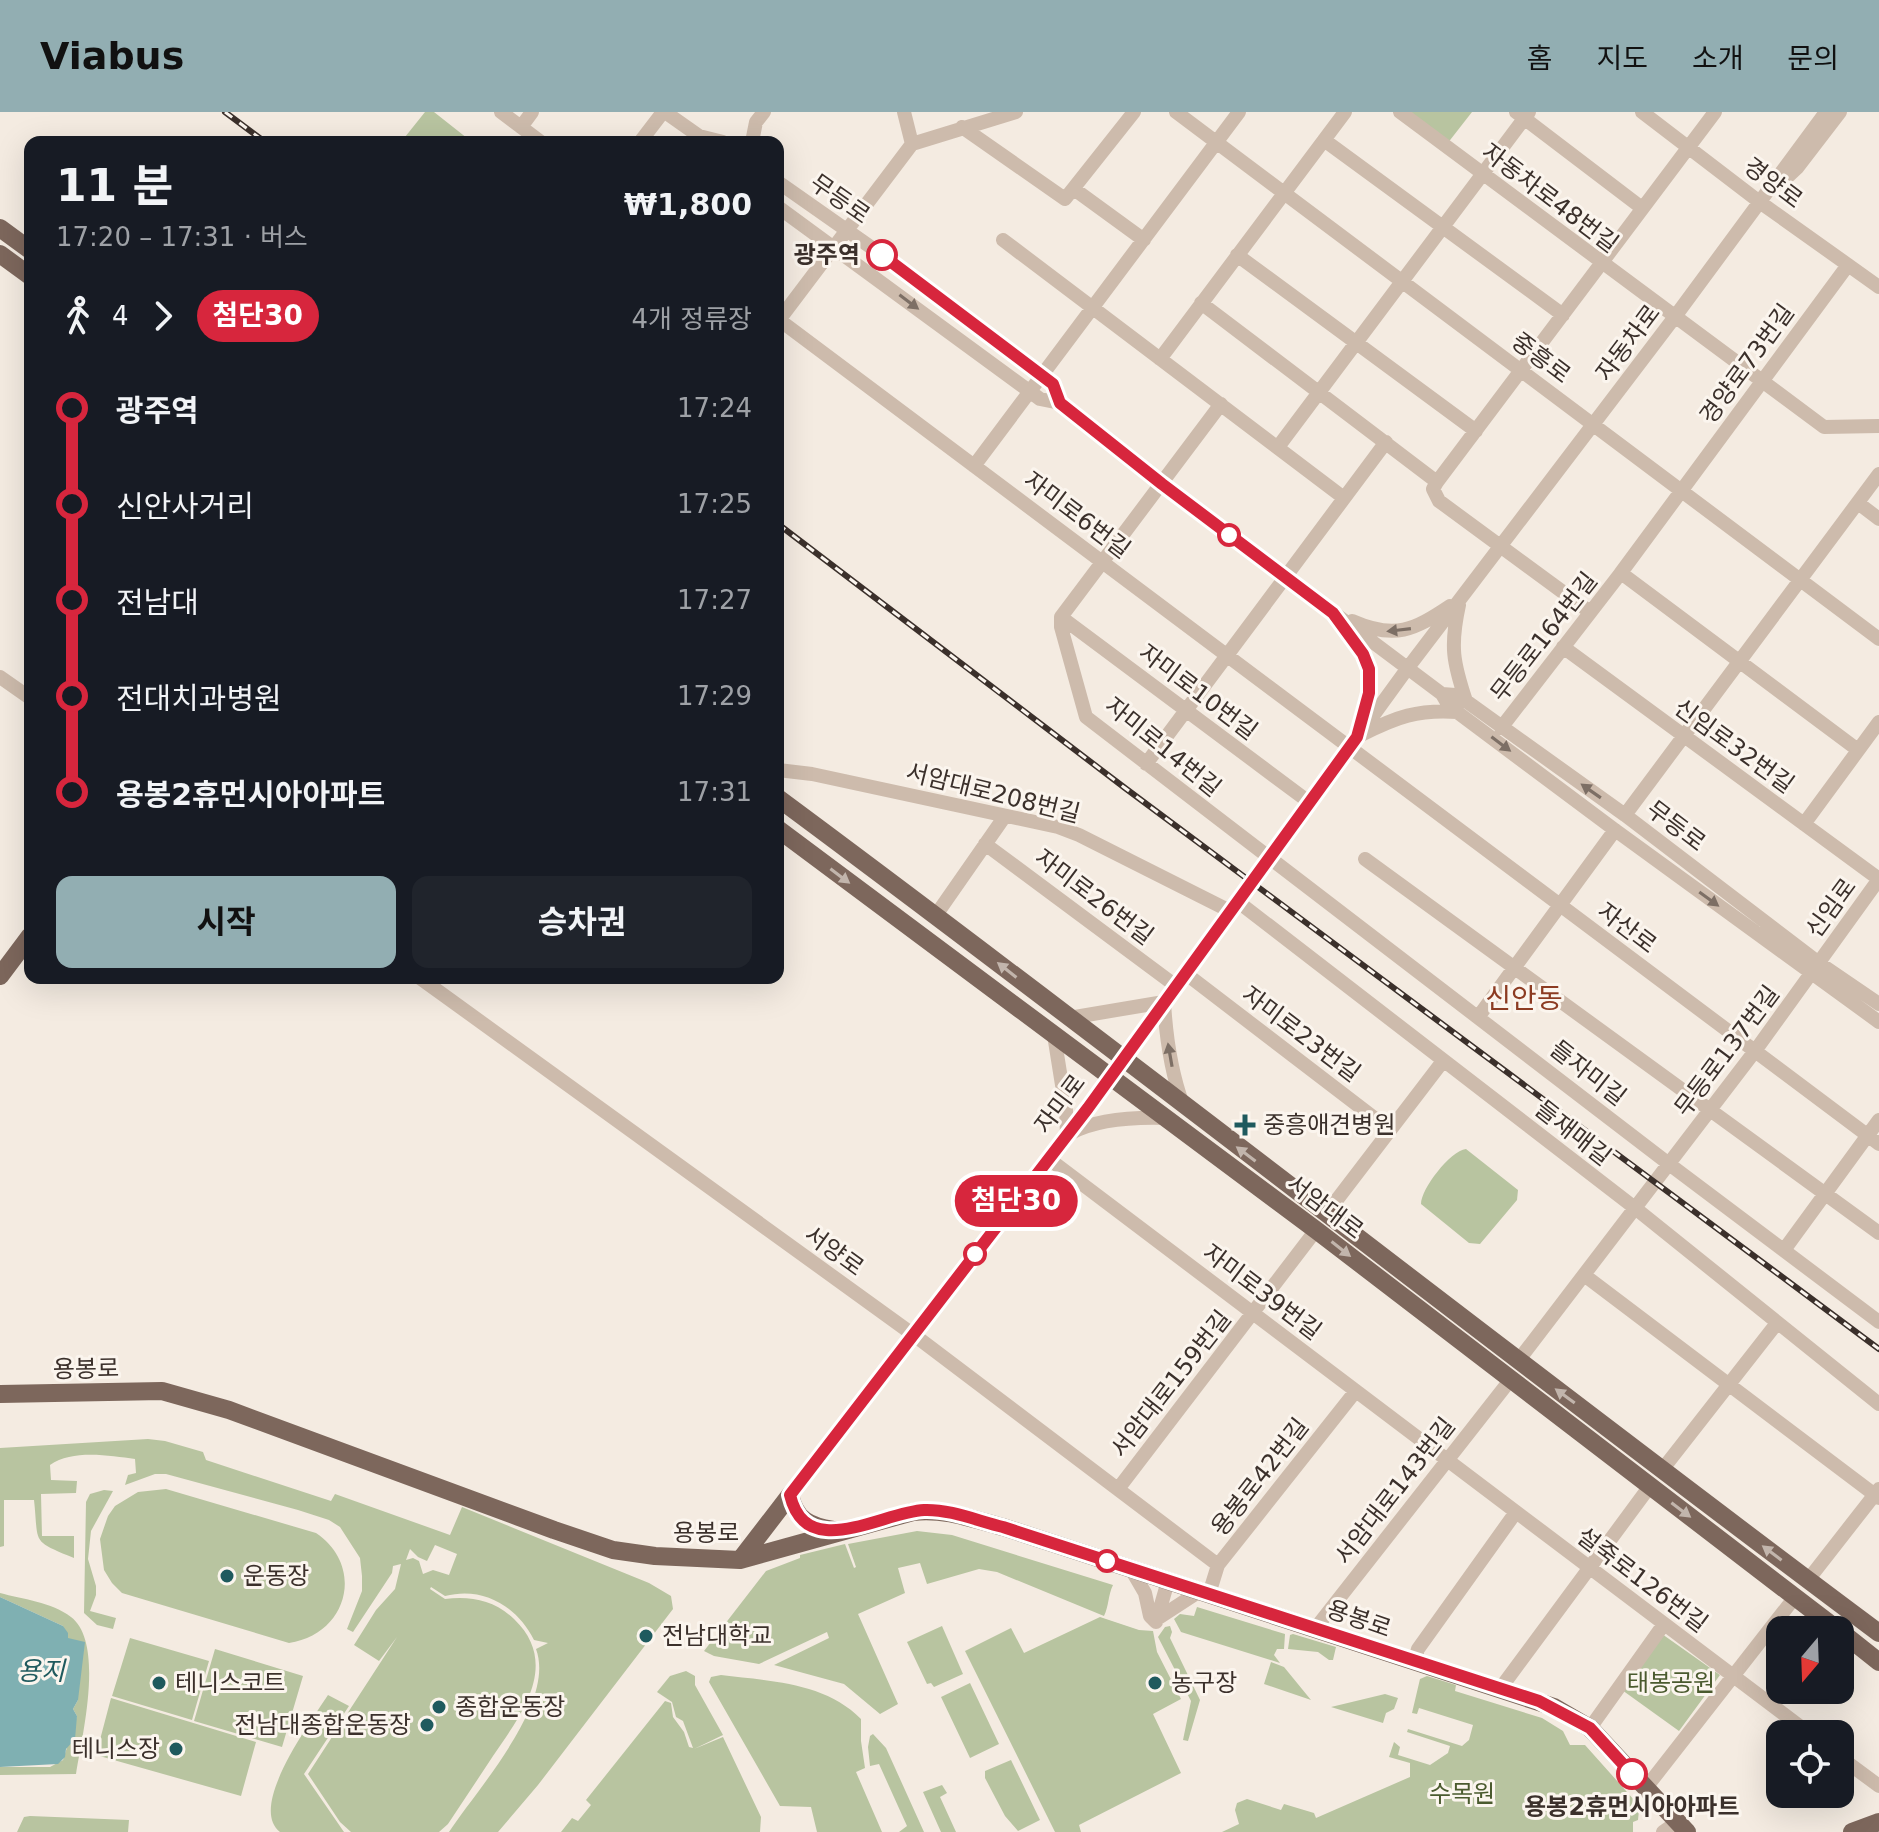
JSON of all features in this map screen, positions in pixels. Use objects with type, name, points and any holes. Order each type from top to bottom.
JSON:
[{"type":"main road","points":[[0,228],[24,246]]},
{"type":"main road","points":[[0,254],[24,272]]},
{"type":"main road","name":"서암대로","points":[[784,802],[936,915],[1183,1106],[1321,1222],[1514,1370],[1650,1486],[1820,1616]]},
{"type":"main road","name":"서암대로","points":[[784,833],[1110,1077],[1321,1222]]},
{"type":"main road","points":[[0,976],[24,944]]},
{"type":"main road","name":"서암대로","points":[[1514,1370],[1662,1470],[1879,1633]]},
{"type":"main road","name":"용봉로","points":[[0,1394],[162,1391],[185,1396],[613,1550],[655,1556],[740,1560],[913,1512],[934,1511],[1003,1527],[1554,1707],[1590,1728],[1645,1789],[1675,1829]]},
{"type":"main road","points":[[790,1495],[793,1508],[807,1524],[840,1531]]},
{"type":"main road","name":"자미로","points":[[740,1560],[790,1495]]},
{"type":"main road","name":"서암대로","points":[[1854,1643],[1879,1662]]},
{"type":"main road","points":[[1852,1832],[1879,1822]]},
{"type":"street","points":[[501,112],[533,136]]},
{"type":"street","points":[[521,127],[532,112]]},
{"type":"street","points":[[645,136],[664,112],[697,136]]},
{"type":"street","points":[[753,136],[756,122],[764,112]]},
{"type":"street","points":[[904,112],[912,144]]},
{"type":"street","points":[[784,312],[912,144],[1016,112]]},
{"type":"street","points":[[1070,194],[1134,112]]},
{"type":"street","name":"중흥로","points":[[1176,112],[1879,639]]},
{"type":"street","points":[[974,466],[1239,112]]},
{"type":"street","points":[[1160,359],[1345,112]]},
{"type":"street","name":"자동차로48번길","points":[[1400,112],[1824,427],[1879,426]]},
{"type":"street","name":"경양로","points":[[1642,112],[1761,203],[1879,287]]},
{"type":"street","points":[[1590,612],[1439,501],[1433,489],[1715,112]]},
{"type":"street","name":"자동차로","points":[[1407,669],[1761,203],[1826,112]]},
{"type":"street","name":"자동차로","points":[[1761,203],[1797,168],[1840,112]]},
{"type":"street","points":[[1278,447],[1482,175],[1523,114],[1642,208]]},
{"type":"street","points":[[962,127],[1144,240]]},
{"type":"street","points":[[1324,140],[1563,315]]},
{"type":"street","name":"무등로","points":[[784,186],[1053,384],[1060,403]]},
{"type":"street","name":"무등로","points":[[784,211],[1040,399],[1060,403],[1162,484],[1442,694],[1449,706],[1462,707],[1501,728],[1625,815],[1879,1022]]},
{"type":"street","points":[[1003,240],[1344,498]]},
{"type":"street","points":[[1237,255],[1476,431]]},
{"type":"street","name":"경양로73번길","points":[[1681,490],[1848,265]]},
{"type":"street","points":[[1201,303],[1437,482]]},
{"type":"street","name":"자미로6번길","points":[[784,324],[1227,655],[1353,742]]},
{"type":"street","points":[[1061,617],[1221,404]]},
{"type":"street","points":[[1146,764],[1386,442]]},
{"type":"street","points":[[1625,815],[1879,474]]},
{"type":"street","name":"무등로164번길","points":[[1501,728],[1681,490]]},
{"type":"street","points":[[1858,503],[1879,519]]},
{"type":"street","name":"무등로164번길","points":[[1621,573],[1858,750]]},
{"type":"street","points":[[1333,613],[1364,626],[1402,632],[1420,626],[1461,599]]},
{"type":"street","points":[[1353,742],[1399,716],[1462,707],[1452,655],[1461,599]]},
{"type":"street","points":[[1333,613],[1363,654],[1369,669],[1369,693],[1353,742]]},
{"type":"street","name":"자미로10번길","points":[[1061,617],[1309,802]]},
{"type":"street","name":"자미로14번길","points":[[1061,617],[1061,627],[1086,717],[1269,859]]},
{"type":"street","name":"신임로32번길","points":[[1563,647],[1879,879]]},
{"type":"street","name":"자미로","points":[[790,1495],[1067,1135],[1407,669]]},
{"type":"street","points":[[0,677],[24,694]]},
{"type":"street","name":"무등로","points":[[1462,707],[1615,830],[1815,968],[1879,1004]]},
{"type":"street","points":[[1804,824],[1879,722]]},
{"type":"street","name":"자산로","points":[[1353,742],[1561,905],[1874,1140]]},
{"type":"street","name":"서암대로208번길","points":[[784,771],[812,774],[1058,827],[1234,906]]},
{"type":"street","points":[[936,915],[1005,816]]},
{"type":"street","name":"무등로","points":[[1479,1016],[1615,830]]},
{"type":"street","name":"자미로26번길","points":[[985,844],[1181,979]]},
{"type":"street","name":"들자미길","points":[[1269,859],[1879,1322]]},
{"type":"street","points":[[1365,859],[1879,1233]]},
{"type":"street","name":"신임로","points":[[1815,968],[1879,879]]},
{"type":"street","name":"들재매길","points":[[1234,906],[1635,1208],[1879,1404]]},
{"type":"street","name":"무등로137번길","points":[[1584,1275],[1815,968]]},
{"type":"street","name":"자미로23번길","points":[[1181,979],[1390,1130]]},
{"type":"street","name":"서양로","points":[[428,984],[912,1334],[1218,1565]]},
{"type":"street","points":[[1069,1018],[1164,1002],[1165,1030],[1174,1082],[1183,1106]]},
{"type":"street","points":[[1054,1035],[1067,1135],[1083,1126],[1167,1118]]},
{"type":"street","name":"서암대로159번길","points":[[1118,1489],[1443,1061]]},
{"type":"street","points":[[1784,1250],[1825,1194],[1874,1140],[1879,1120]]},
{"type":"street","name":"자미로39번길","points":[[1049,1159],[1448,1460]]},
{"type":"street","points":[[1584,1275],[1878,1494],[1808,1580]]},
{"type":"street","name":"서암대로143번길","points":[[1315,1629],[1448,1460],[1584,1275]]},
{"type":"street","points":[[1662,1470],[1777,1323]]},
{"type":"street","name":"용봉로42번길","points":[[1205,1593],[1218,1565],[1355,1392]]},
{"type":"street","name":"설죽로126번길","points":[[1448,1460],[1791,1720]]},
{"type":"street","points":[[1500,1689],[1650,1486]]},
{"type":"street","points":[[1414,1662],[1418,1649],[1516,1512]]},
{"type":"street","points":[[1131,1569],[1145,1593],[1155,1624]]},
{"type":"street","points":[[1155,1624],[1168,1581]]},
{"type":"street","points":[[1155,1624],[1167,1610],[1205,1593]]},
{"type":"street","points":[[1645,1789],[1795,1597]]},
{"type":"street","points":[[1590,1728],[1664,1624]]},
{"type":"street","points":[[1854,1767],[1879,1786]]},
{"type":"green space","points":[[425,112],[434,112],[464,136],[406,136]]},
{"type":"green space","points":[[1405,112],[1472,112],[1447,144]]},
{"type":"green space","points":[[1466,1149],[1518,1190],[1517,1200],[1480,1244],[1469,1243],[1421,1204],[1426,1189],[1438,1172],[1452,1156]]},
{"type":"green space","points":[[148,1439],[165,1441],[203,1452],[206,1460],[331,1501],[335,1494],[450,1535],[462,1507],[649,1583],[671,1596],[673,1609],[538,1785],[498,1832],[449,1832],[495,1769],[525,1719],[535,1694],[539,1671],[536,1649],[548,1643],[534,1640],[518,1617],[497,1602],[473,1594],[445,1596],[431,1587],[445,1599],[482,1601],[498,1607],[514,1619],[528,1636],[534,1654],[532,1689],[515,1724],[448,1824],[439,1832],[351,1832],[340,1822],[308,1774],[397,1637],[379,1661],[354,1645],[376,1610],[395,1589],[401,1564],[393,1566],[392,1573],[353,1632],[347,1629],[362,1591],[360,1558],[340,1527],[298,1510],[166,1474],[155,1474],[125,1485],[128,1475],[136,1473],[135,1459],[92,1455],[69,1457],[50,1465],[51,1480],[77,1481],[76,1493],[41,1494],[42,1536],[74,1536],[74,1558],[50,1548],[39,1539],[34,1500],[4,1500],[4,1546],[0,1547],[0,1448]],"holes":[[[435,1545],[457,1554],[449,1575],[433,1570],[423,1574],[419,1561],[413,1558],[406,1560],[410,1549],[427,1561]]]},
{"type":"green space","name":"운동장","points":[[166,1489],[316,1533],[332,1547],[341,1563],[345,1581],[343,1598],[336,1614],[325,1627],[309,1637],[289,1643],[122,1593],[104,1570],[100,1539],[108,1516],[115,1506],[138,1492]]},
{"type":"green space","points":[[113,1491],[91,1531],[88,1559],[96,1595],[90,1611],[116,1618],[113,1629],[97,1625],[84,1613],[86,1502],[90,1494]]},
{"type":"green space","points":[[917,1531],[952,1535],[1113,1585],[1104,1616],[997,1572],[979,1569],[927,1584],[920,1563],[898,1568],[905,1593],[858,1614],[898,1704],[880,1714],[844,1684],[774,1665],[829,1638],[827,1632],[759,1664],[714,1656],[704,1651],[766,1571],[800,1558],[800,1555],[845,1544],[854,1568],[848,1544]]},
{"type":"green space","points":[[0,1593],[55,1608],[71,1617],[81,1630],[89,1668],[86,1714],[76,1774],[0,1775],[0,1767],[50,1767],[63,1760],[77,1716],[73,1709],[78,1700],[63,1626],[0,1597]]},
{"type":"green space","points":[[1197,1607],[1285,1634],[1284,1649],[1277,1649],[1274,1655],[1280,1663],[1181,1632],[1174,1619],[1180,1614],[1194,1616]]},
{"type":"green space","points":[[1100,1617],[1139,1630],[1153,1631],[1157,1652],[1181,1699],[1153,1714],[1181,1773],[1079,1825],[1081,1832],[1055,1832],[965,1651],[1011,1628],[1024,1653]]},
{"type":"green space","points":[[942,1626],[963,1674],[934,1687],[931,1683],[927,1684],[907,1642]]},
{"type":"green space","points":[[1170,1626],[1170,1638],[1200,1700],[1188,1741],[1183,1740],[1191,1701],[1158,1637],[1165,1627]]},
{"type":"green space","name":"태봉공원","points":[[1662,1634],[1720,1675],[1679,1731],[1622,1690]]},
{"type":"green space","points":[[1290,1635],[1336,1647],[1333,1660],[1318,1652],[1288,1649]]},
{"type":"green space","name":"테니스코트","points":[[130,1638],[209,1661],[192,1720],[112,1696]]},
{"type":"green space","points":[[215,1649],[303,1676],[282,1747],[194,1721]]},
{"type":"green space","points":[[1271,1662],[1284,1667],[1311,1700],[1264,1684]]},
{"type":"green space","points":[[686,1671],[695,1676],[695,1685],[723,1735],[694,1749],[723,1737],[761,1817],[760,1832],[561,1832],[572,1818],[578,1821],[591,1805],[586,1800],[665,1701],[671,1703],[673,1717],[684,1732],[689,1747],[693,1748],[683,1721],[676,1717],[672,1702],[657,1692],[670,1676]]},
{"type":"green space","points":[[721,1675],[814,1690],[831,1697],[861,1719],[865,1768],[856,1772],[882,1832],[817,1832],[811,1807],[780,1806],[709,1682],[711,1677]]},
{"type":"green space","name":"수목원","points":[[1427,1676],[1456,1685],[1455,1691],[1542,1718],[1563,1731],[1570,1745],[1585,1745],[1635,1801],[1639,1810],[1638,1820],[1633,1822],[1633,1832],[1222,1832],[1239,1824],[1235,1810],[1237,1803],[1247,1799],[1281,1810],[1284,1804],[1314,1813],[1316,1818],[1410,1777],[1410,1763],[1389,1757],[1394,1742],[1400,1747],[1398,1755],[1430,1765],[1448,1753],[1450,1746],[1407,1732],[1408,1729],[1462,1746],[1469,1740],[1473,1725],[1419,1708],[1417,1714],[1412,1713],[1420,1679]]},
{"type":"green space","points":[[970,1683],[999,1744],[970,1758],[941,1697]]},
{"type":"green space","points":[[1385,1694],[1398,1698],[1394,1709],[1386,1713],[1383,1723],[1331,1707]]},
{"type":"green space","points":[[328,1695],[349,1706],[304,1774],[344,1832],[280,1832],[272,1820],[271,1804],[276,1784],[297,1743]]},
{"type":"green space","name":"테니스장","points":[[111,1698],[256,1742],[241,1796],[96,1755]]},
{"type":"green space","points":[[873,1734],[886,1748],[924,1832],[899,1832],[907,1826],[879,1764],[870,1766],[868,1747]]},
{"type":"green space","points":[[1011,1760],[1040,1820],[1018,1831],[1005,1816],[985,1778],[985,1771]]},
{"type":"green space","points":[[942,1785],[947,1793],[940,1797],[956,1832],[941,1832],[923,1792]]},
{"type":"green space","points":[[24,1817],[129,1820],[128,1832],[17,1832]]},
{"type":"water","name":"용지","points":[[0,1597],[63,1626],[68,1638],[85,1642],[78,1700],[73,1709],[77,1716],[75,1739],[58,1764],[0,1767]]},
{"type":"railway","points":[[225,112],[257,136]]},
{"type":"railway","points":[[784,529],[1125,788],[1879,1349]]},
{"type":"bus line","name":"첨단30","points":[[882,255],[1053,384],[1060,403],[1333,613],[1363,654],[1369,669],[1369,693],[1357,737],[1088,1108],[790,1495],[793,1508],[807,1524],[840,1531],[923,1510],[954,1514],[1003,1527],[1539,1701],[1590,1728],[1632,1774]]},
{"type":"place","name":"광주역","points":[[882,255]]},
{"type":"place","name":"중흥애견병원","points":[[1245,1125]]},
{"type":"place","name":"운동장","points":[[227,1576]]},
{"type":"place","name":"전남대학교","points":[[646,1636]]},
{"type":"place","name":"테니스코트","points":[[159,1683]]},
{"type":"place","name":"농구장","points":[[1155,1683]]},
{"type":"place","name":"종합운동장","points":[[439,1707]]},
{"type":"place","name":"전남대종합운동장","points":[[427,1725]]},
{"type":"place","name":"테니스장","points":[[176,1749]]},
{"type":"place","name":"용봉2휴먼시아아파트","points":[[1632,1774]]},
{"type":"district","name":"신안동","points":[[1524,998]]}]
